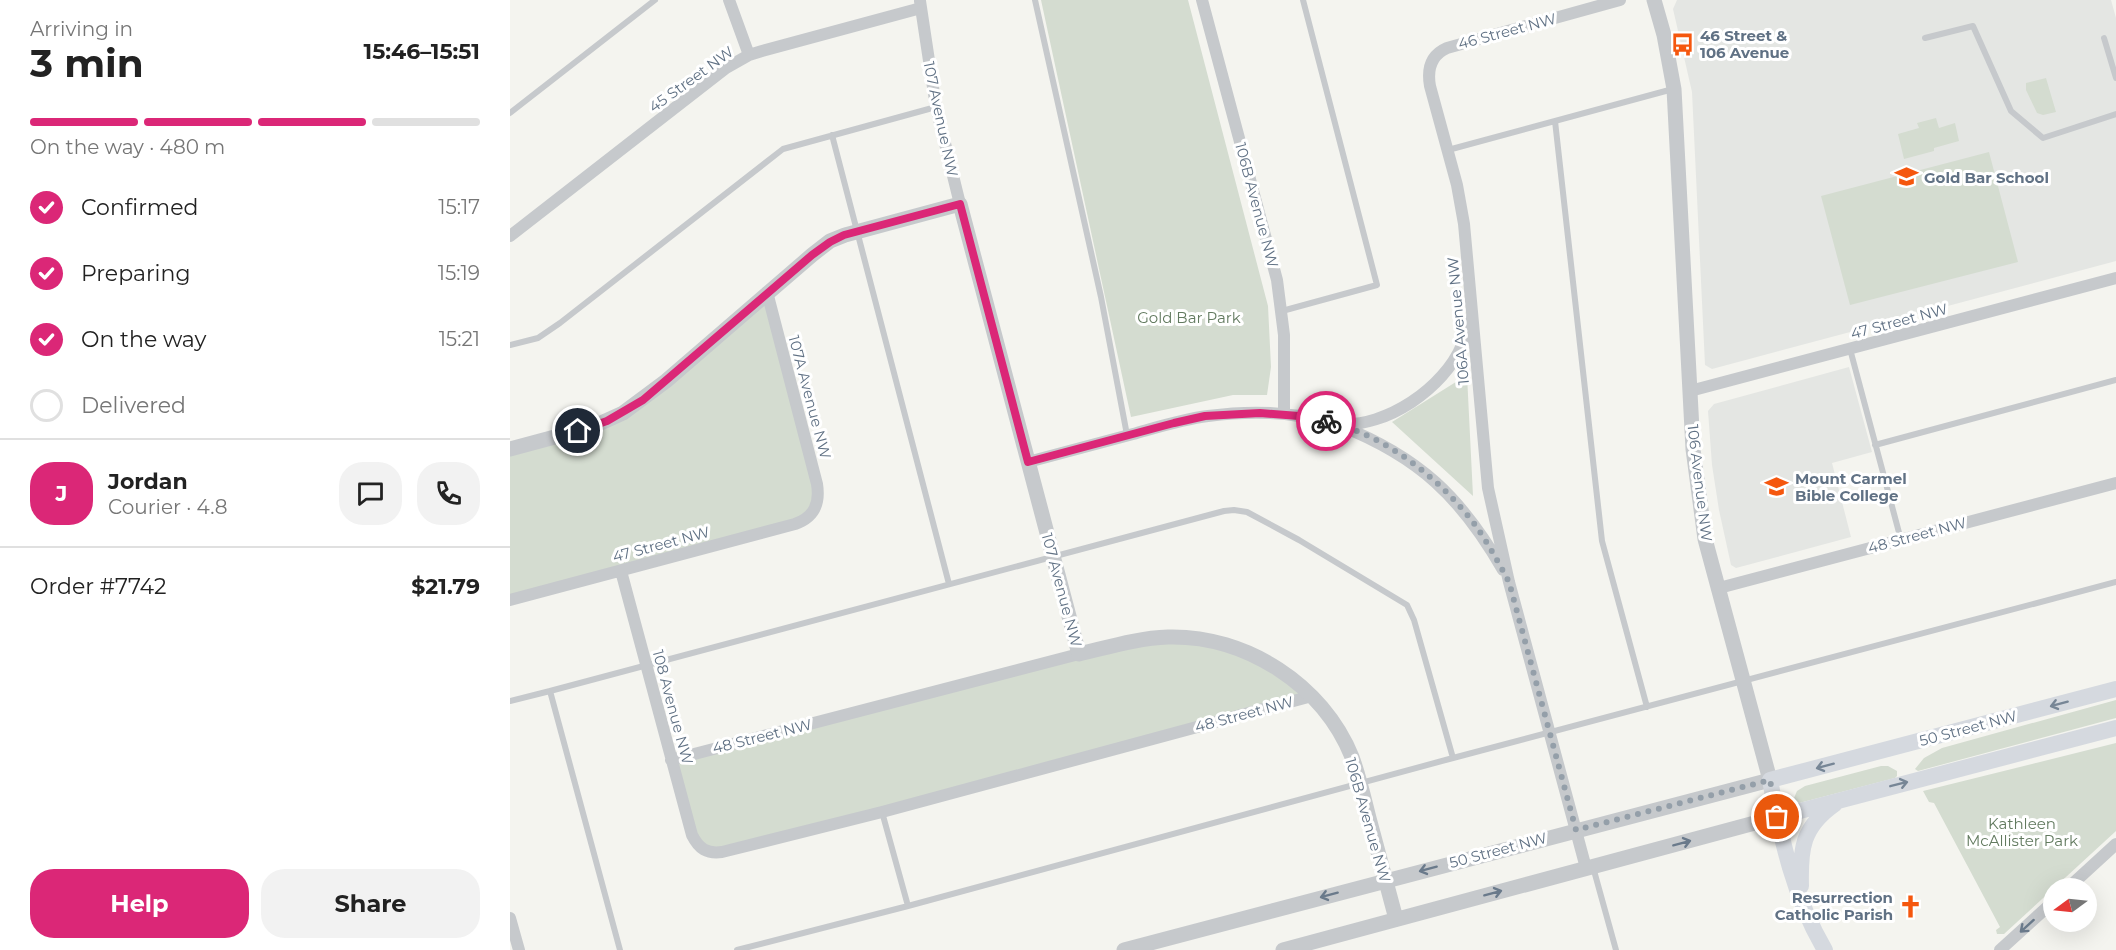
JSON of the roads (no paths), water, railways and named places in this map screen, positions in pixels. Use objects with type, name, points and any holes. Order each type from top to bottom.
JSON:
[{"type":"main road","name":"50 Street NW","points":[[1770,780],[2116,689]]},
{"type":"main road","points":[[1777,817],[2113,731]]},
{"type":"main road","name":"106 Avenue NW","points":[[1770,780],[1791,874],[1801,901],[1825,950]]},
{"type":"main road","points":[[1801,901],[1801,861],[1806,835],[1818,817],[1843,799]]},
{"type":"street","points":[[729,0],[749,55]]},
{"type":"street","name":"106B Avenue NW","points":[[1202,0],[1273,265],[1282,311],[1285,355],[1284,414]]},
{"type":"street","name":"46 Street NW","points":[[1432,60],[1442,50],[1455,45],[1620,0]]},
{"type":"street","name":"106 Avenue NW","points":[[1654,0],[1666,44],[1674,89],[1690,391],[1698,492],[1705,539],[1770,780]]},
{"type":"street","name":"45 Street NW","points":[[510,236],[726,68],[749,55],[921,4]]},
{"type":"street","name":"107 Avenue NW","points":[[921,4],[936,107],[1079,654]]},
{"type":"street","name":"106A Avenue NW","points":[[1432,60],[1428,79],[1448,150],[1464,224],[1485,467],[1493,510],[1509,582],[1576,830],[1590,867]]},
{"type":"street","points":[[510,449],[592,427],[623,413],[666,381],[822,247],[844,235],[960,204]]},
{"type":"street","name":"47 Street NW","points":[[1690,391],[2116,278]]},
{"type":"street","name":"107A Avenue NW","points":[[767,292],[818,484],[816,509]]},
{"type":"street","points":[[1028,462],[1205,416],[1239,413],[1284,414],[1338,424],[1358,423],[1377,418],[1408,404],[1428,390],[1445,373],[1462,346],[1473,312]]},
{"type":"street","name":"106A Avenue NW","points":[[1338,424],[1397,452],[1445,490],[1474,524],[1509,582]]},
{"type":"street","name":"48 Street NW","points":[[1719,588],[2116,483]]},
{"type":"street","name":"47 Street NW","points":[[510,600],[795,524],[806,519],[816,509]]},
{"type":"street","name":"108 Avenue NW","points":[[621,571],[692,836],[701,849]]},
{"type":"street","name":"48 Street NW","points":[[671,760],[1122,643],[1152,638],[1170,637],[1207,641],[1263,660],[1296,682],[1312,696]]},
{"type":"street","name":"106B Avenue NW","points":[[1312,696],[1339,732],[1352,757],[1396,919]]},
{"type":"street","name":"48 Street NW","points":[[701,849],[712,853],[722,852],[882,812],[1312,696]]},
{"type":"street","name":"50 Street NW","points":[[1124,950],[1770,780]]},
{"type":"street","points":[[1283,950],[1777,817]]},
{"type":"street","points":[[2079,878],[2116,844]]},
{"type":"street","points":[[2000,950],[2043,911]]},
{"type":"street","points":[[510,918],[519,950]]},
{"type":"lane","points":[[510,113],[655,0]]},
{"type":"lane","points":[[1035,0],[1101,297],[1127,435]]},
{"type":"lane","points":[[1282,311],[1377,285],[1303,0]]},
{"type":"lane","points":[[1925,38],[1973,26],[2011,111],[2043,138],[2116,114]]},
{"type":"lane","points":[[2104,38],[2116,78]]},
{"type":"lane","points":[[1448,150],[1674,89]]},
{"type":"lane","points":[[510,345],[538,338],[560,323],[776,153],[790,146],[936,107]]},
{"type":"lane","points":[[1555,121],[1602,541],[1647,707]]},
{"type":"lane","points":[[832,135],[949,584]]},
{"type":"lane","points":[[1850,349],[1901,540]]},
{"type":"lane","points":[[1875,444],[2116,380]]},
{"type":"lane","points":[[510,701],[1234,510],[1247,512],[1299,540],[1407,605],[1414,620],[1453,758]]},
{"type":"lane","points":[[737,950],[2116,582]]},
{"type":"lane","points":[[550,691],[620,950]]},
{"type":"lane","points":[[882,812],[908,906]]},
{"type":"lane","points":[[1590,867],[1616,950]]},
{"type":"place","name":"46 Street & 106 Avenue","points":[[1682,44]]},
{"type":"place","name":"Gold Bar School","points":[[1906,177]]},
{"type":"place","name":"Mount Carmel Bible College","points":[[1777,487]]},
{"type":"place","name":"Resurrection Catholic Parish","points":[[1911,906]]},
{"type":"park label","name":"Gold Bar Park","points":[[1189,317]]},
{"type":"park label","name":"Kathleen McAllister Park","points":[[2022,832]]}]
